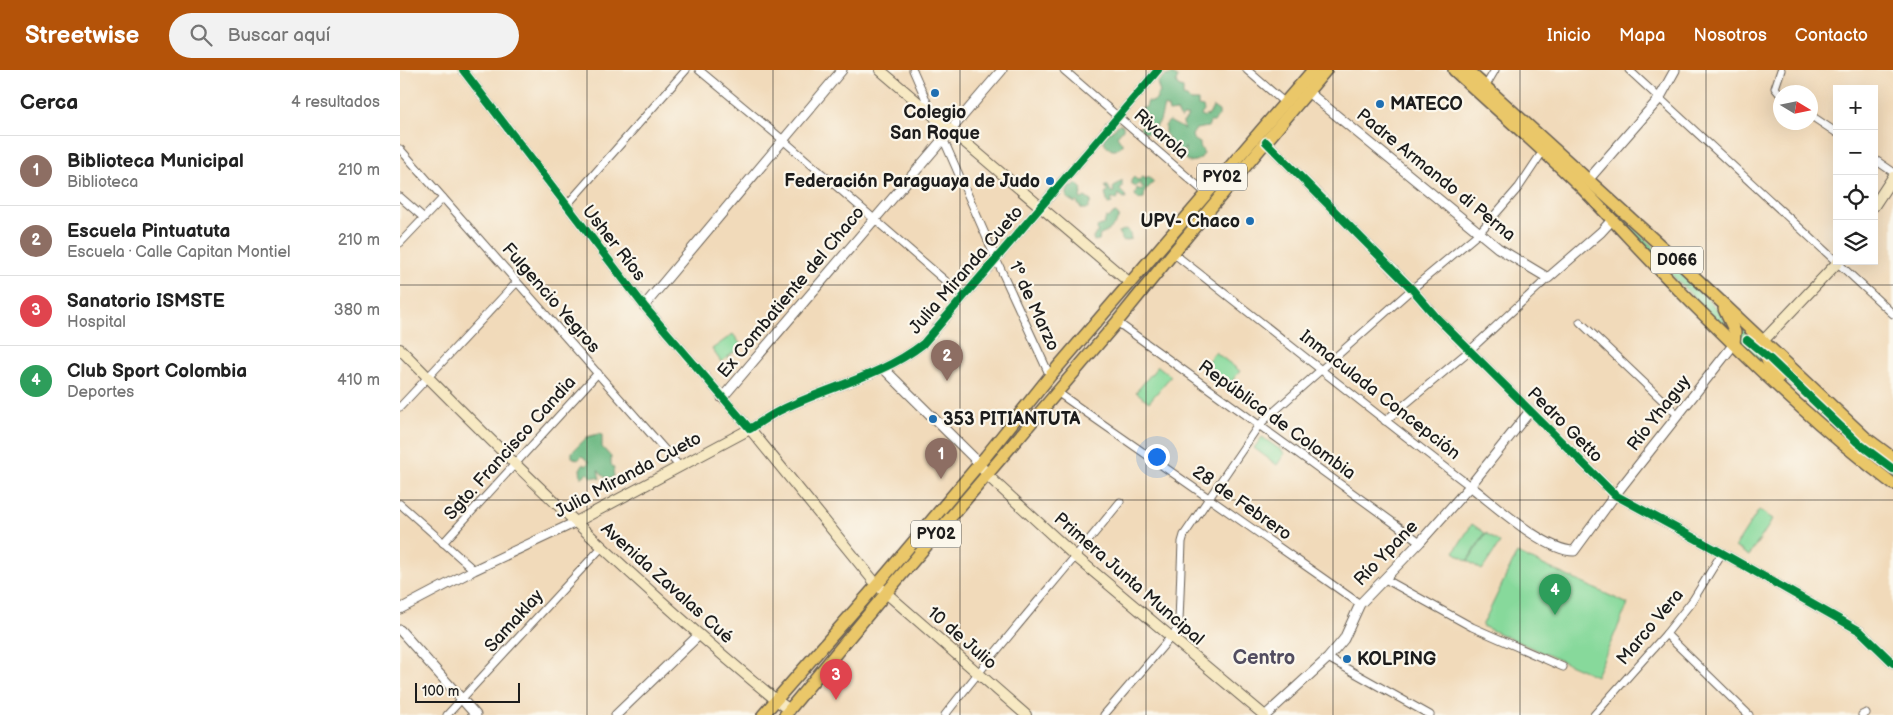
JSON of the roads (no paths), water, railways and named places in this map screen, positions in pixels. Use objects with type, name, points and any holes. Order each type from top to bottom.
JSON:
[{"type":"highway","name":"PY02","points":[[763,715],[876,585],[1050,376],[1312,70]]},
{"type":"highway","name":"PY02","points":[[790,713],[886,593],[1117,322],[1173,252],[1326,70]]},
{"type":"highway","points":[[1444,70],[1565,180],[1585,182]]},
{"type":"highway","name":"D066","points":[[1454,70],[1485,88]]},
{"type":"highway","name":"D066","points":[[1467,70],[1585,182],[1682,265],[1866,438],[1893,458]]},
{"type":"highway","points":[[1476,70],[1485,88]]},
{"type":"highway","name":"D066","points":[[1585,182],[1612,220],[1698,310],[1820,426],[1893,484]]},
{"type":"highway","points":[[1682,265],[1688,274],[1725,310],[1735,332],[1734,344]]},
{"type":"highway","points":[[1118,298],[1129,307]]},
{"type":"highway","points":[[1763,341],[1770,369],[1813,411],[1820,426]]},
{"type":"main road","points":[[880,70],[1130,283]]},
{"type":"main road","points":[[1878,200],[1893,177]]},
{"type":"main road","points":[[1763,341],[1835,265]]},
{"type":"main road","name":"Avenida Zavalas Cué","points":[[400,349],[602,547],[699,635],[790,713]]},
{"type":"main road","name":"Julia Miranda Cueto","points":[[576,522],[750,430]]},
{"type":"main road","name":"Usher Ríos","points":[[750,430],[876,585]]},
{"type":"main road","name":"Primera Junta Muncipal","points":[[979,463],[986,475],[1076,557],[1265,715]]},
{"type":"main road","name":"10 de Julio","points":[[876,585],[1026,715]]},
{"type":"street","name":"Usher Ríos","points":[[463,70],[644,306],[750,430]]},
{"type":"street","points":[[566,206],[686,70]]},
{"type":"street","points":[[699,70],[964,297]]},
{"type":"street","points":[[644,306],[842,70]]},
{"type":"street","name":"1º de Marzo","points":[[913,70],[1050,376]]},
{"type":"street","name":"Ex Combatiente del Chaco","points":[[722,398],[1002,70]]},
{"type":"street","name":"Rivarola","points":[[1064,70],[1207,194]]},
{"type":"street","name":"Julia Miranda Cueto","points":[[750,430],[779,411],[883,368],[911,354],[923,344],[1158,70]]},
{"type":"street","points":[[1247,70],[1285,103]]},
{"type":"street","points":[[1485,88],[1495,70]]},
{"type":"street","points":[[1629,70],[1833,257]]},
{"type":"street","points":[[1585,182],[1659,99],[1675,70]]},
{"type":"street","points":[[1779,85],[1782,70]]},
{"type":"street","name":"Padre Armando di Perna","points":[[1308,92],[1498,248],[1548,278]]},
{"type":"street","points":[[1818,120],[1833,130]]},
{"type":"street","name":"Pedro Getto","points":[[1266,142],[1412,288],[1437,318],[1469,351],[1615,496],[1722,553],[1860,631],[1893,663]]},
{"type":"street","name":"Fulgencio Yegros","points":[[400,149],[680,467]]},
{"type":"street","points":[[1104,715],[1176,631],[1179,621],[1182,542],[1184,535],[1259,425],[1412,288],[1479,233],[1519,187],[1539,157]]},
{"type":"street","points":[[1878,162],[1893,172]]},
{"type":"street","points":[[400,197],[424,218]]},
{"type":"street","points":[[400,243],[443,198]]},
{"type":"street","points":[[1385,421],[1469,351],[1612,220]]},
{"type":"street","name":"Inmaculada Concepción","points":[[1173,252],[1385,421],[1536,536],[1562,549],[1574,551]]},
{"type":"street","points":[[1841,265],[1893,314]]},
{"type":"street","points":[[400,407],[517,282]]},
{"type":"street","name":"República de Colombia","points":[[1117,322],[1420,542]]},
{"type":"street","points":[[1580,322],[1678,415]]},
{"type":"street","name":"Río Yhaguy","points":[[1574,551],[1734,344]]},
{"type":"street","points":[[883,368],[979,463]]},
{"type":"street","name":"Sgto. Francisco Candia","points":[[443,543],[598,373]]},
{"type":"street","name":"28 de Febrero","points":[[1057,392],[1360,604]]},
{"type":"street","name":"Río Ypane","points":[[1265,715],[1328,658],[1344,639],[1360,604],[1420,542],[1470,486],[1530,411]]},
{"type":"street","points":[[945,715],[1120,502]]},
{"type":"street","points":[[400,504],[474,570]]},
{"type":"street","name":"Julia Miranda Cueto","points":[[400,609],[474,570],[576,522]]},
{"type":"street","name":"Samaklay","points":[[447,715],[602,547]]},
{"type":"street","name":"Marco Vera","points":[[1594,715],[1666,634],[1693,600],[1722,553]]},
{"type":"street","points":[[1385,579],[1472,627],[1563,668]]},
{"type":"street","points":[[400,630],[476,715]]},
{"type":"street","points":[[1666,634],[1749,715]]},
{"type":"street","points":[[616,715],[699,635]]},
{"type":"street","points":[[1328,658],[1425,714]]},
{"type":"place","name":"Colegio San Roque","points":[[935,93]]},
{"type":"place","name":"MATECO","points":[[1380,104]]},
{"type":"place","name":"Federación Paraguaya de Judo","points":[[1050,181]]},
{"type":"place","name":"UPV- Chaco","points":[[1250,221]]},
{"type":"place","name":"Escuela Pintuatuta","points":[[947,381]]},
{"type":"place","name":"353 PITIANTUTA","points":[[933,419]]},
{"type":"place","name":"Biblioteca Municipal","points":[[941,479]]},
{"type":"place","name":"Club Sport Colombia","points":[[1555,615]]},
{"type":"place","name":"KOLPING","points":[[1347,659]]},
{"type":"place","name":"Sanatorio ISMSTE","points":[[836,700]]},
{"type":"district","name":"Centro","points":[[1264,658]]}]
